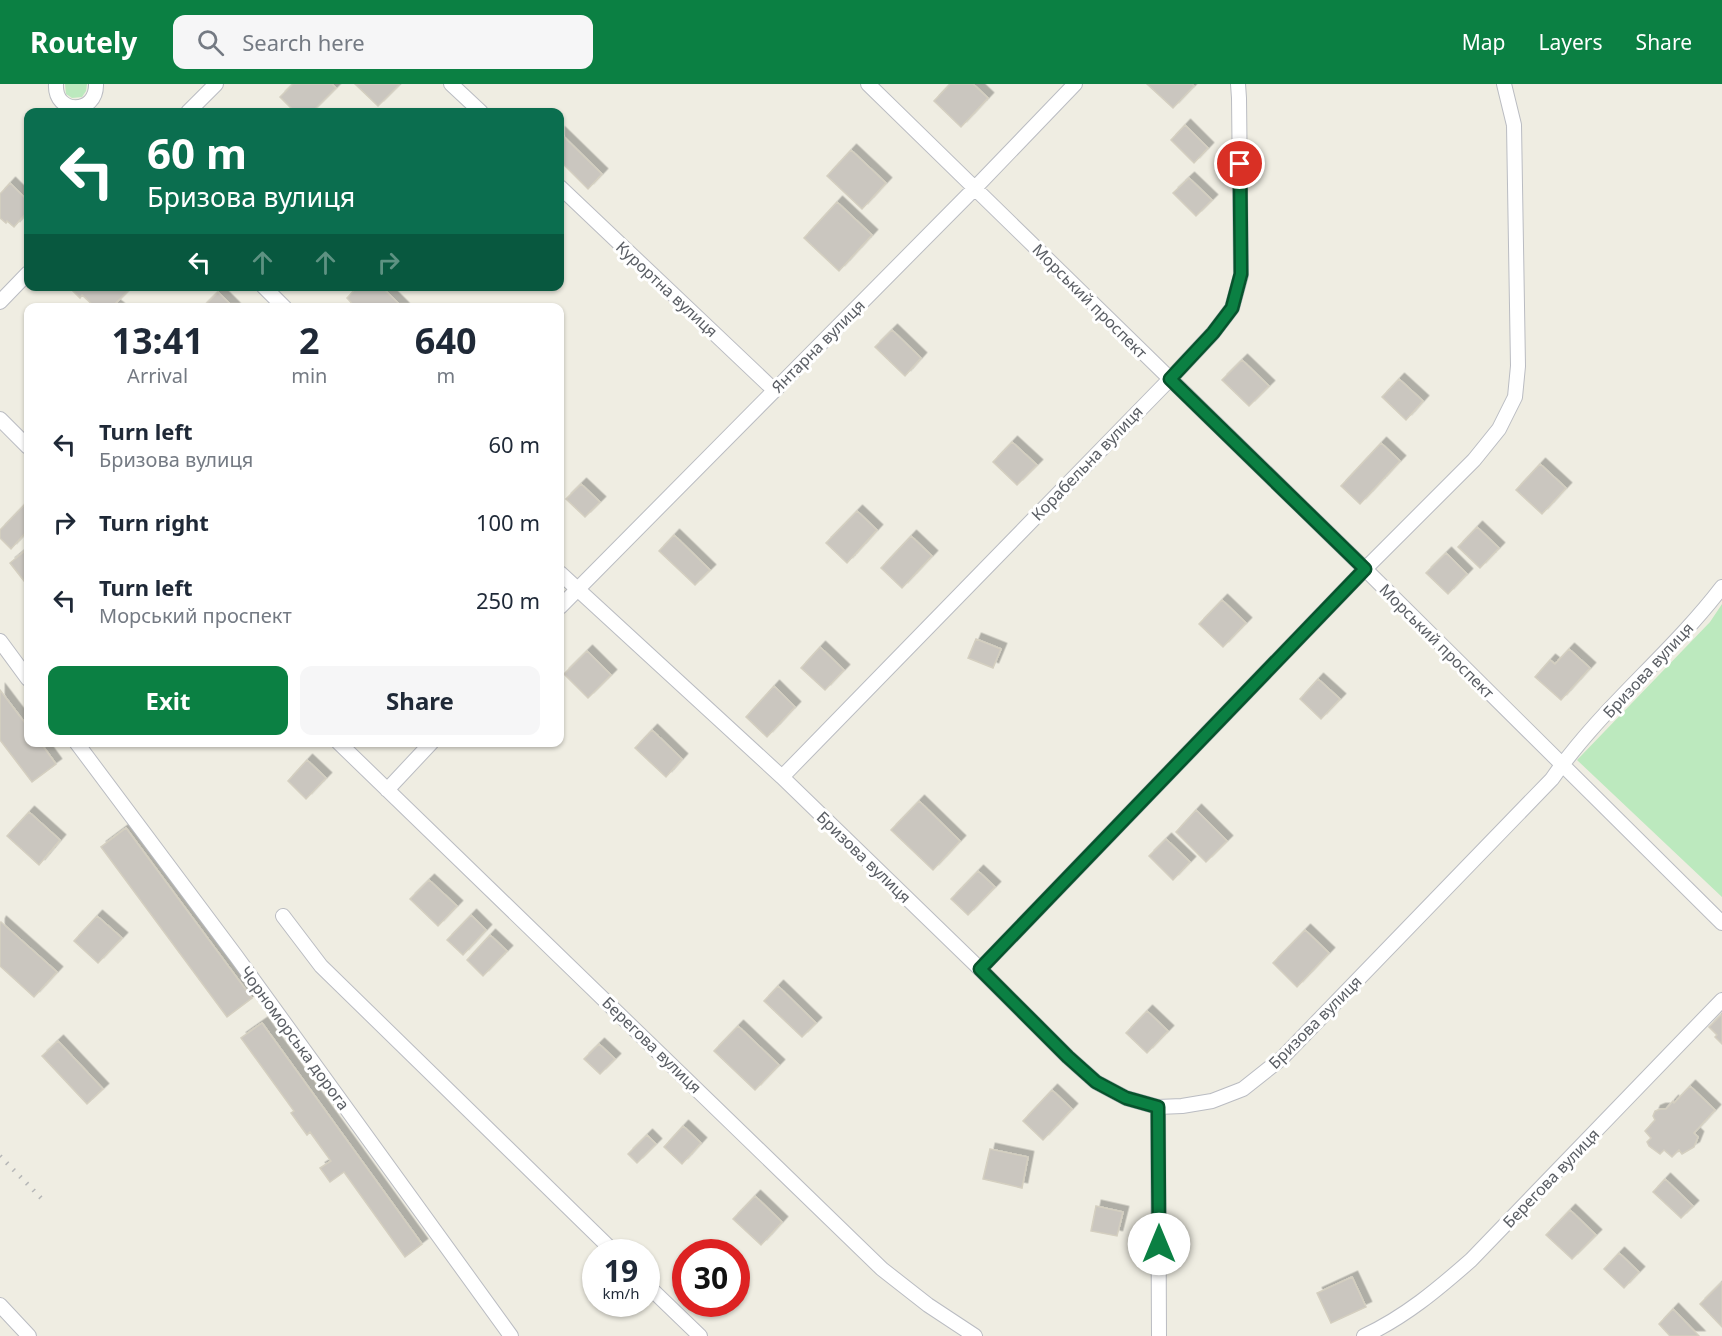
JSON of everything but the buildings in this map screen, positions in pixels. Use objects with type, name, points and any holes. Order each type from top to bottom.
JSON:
[{"type":"street","points":[[56,84],[56,94],[63,104],[75,108],[90,108],[96,84]]},
{"type":"street","points":[[192,108],[216,84]]},
{"type":"street","points":[[451,84],[477,108]]},
{"type":"street","name":"Морський проспект","points":[[868,84],[1365,569],[1722,922]]},
{"type":"street","name":"Янтарна вулиця","points":[[564,602],[1076,84]]},
{"type":"street","name":"Корабельна вулиця","points":[[782,777],[1170,379],[1213,333],[1232,308],[1241,274],[1238,84]]},
{"type":"street","points":[[980,969],[1365,569],[1474,460],[1499,429],[1515,397],[1518,366],[1514,125],[1504,84]]},
{"type":"street","name":"Курортна вулиця","points":[[564,191],[774,390]]},
{"type":"street","points":[[0,302],[24,277]]},
{"type":"street","points":[[268,291],[280,303]]},
{"type":"street","points":[[0,419],[24,443]]},
{"type":"street","name":"Бризова вулиця","points":[[564,577],[782,777],[1096,1082],[1126,1098],[1158,1107],[1212,1101],[1243,1089],[1282,1058],[1552,778],[1576,746],[1702,613],[1722,587]]},
{"type":"street","points":[[0,641],[24,674]]},
{"type":"street","name":"Чорноморська дорога","points":[[80,747],[236,956],[511,1336]]},
{"type":"street","name":"Берегова вулиця","points":[[343,747],[882,1269],[928,1305],[975,1336]]},
{"type":"street","points":[[387,790],[427,747]]},
{"type":"street","points":[[283,916],[321,966],[601,1239]]},
{"type":"street","name":"Берегова вулиця","points":[[1364,1336],[1382,1328],[1428,1298],[1472,1260],[1722,1000]]},
{"type":"street","points":[[1158,1107],[1159,1336]]},
{"type":"street","points":[[660,1297],[700,1336]]},
{"type":"street","points":[[0,1305],[29,1336]]},
{"type":"green space","points":[[65,84],[87,84],[86,91],[82,97],[72,98],[66,94]]},
{"type":"green space","points":[[1722,604],[1722,897],[1577,760],[1710,622]]},
{"type":"railway","points":[[0,1156],[43,1200]]},
{"type":"route","points":[[1159,1244],[1158,1107],[1126,1098],[1096,1082],[980,969],[1365,569],[1170,379],[1213,333],[1232,308],[1241,274],[1240,164]]}]
